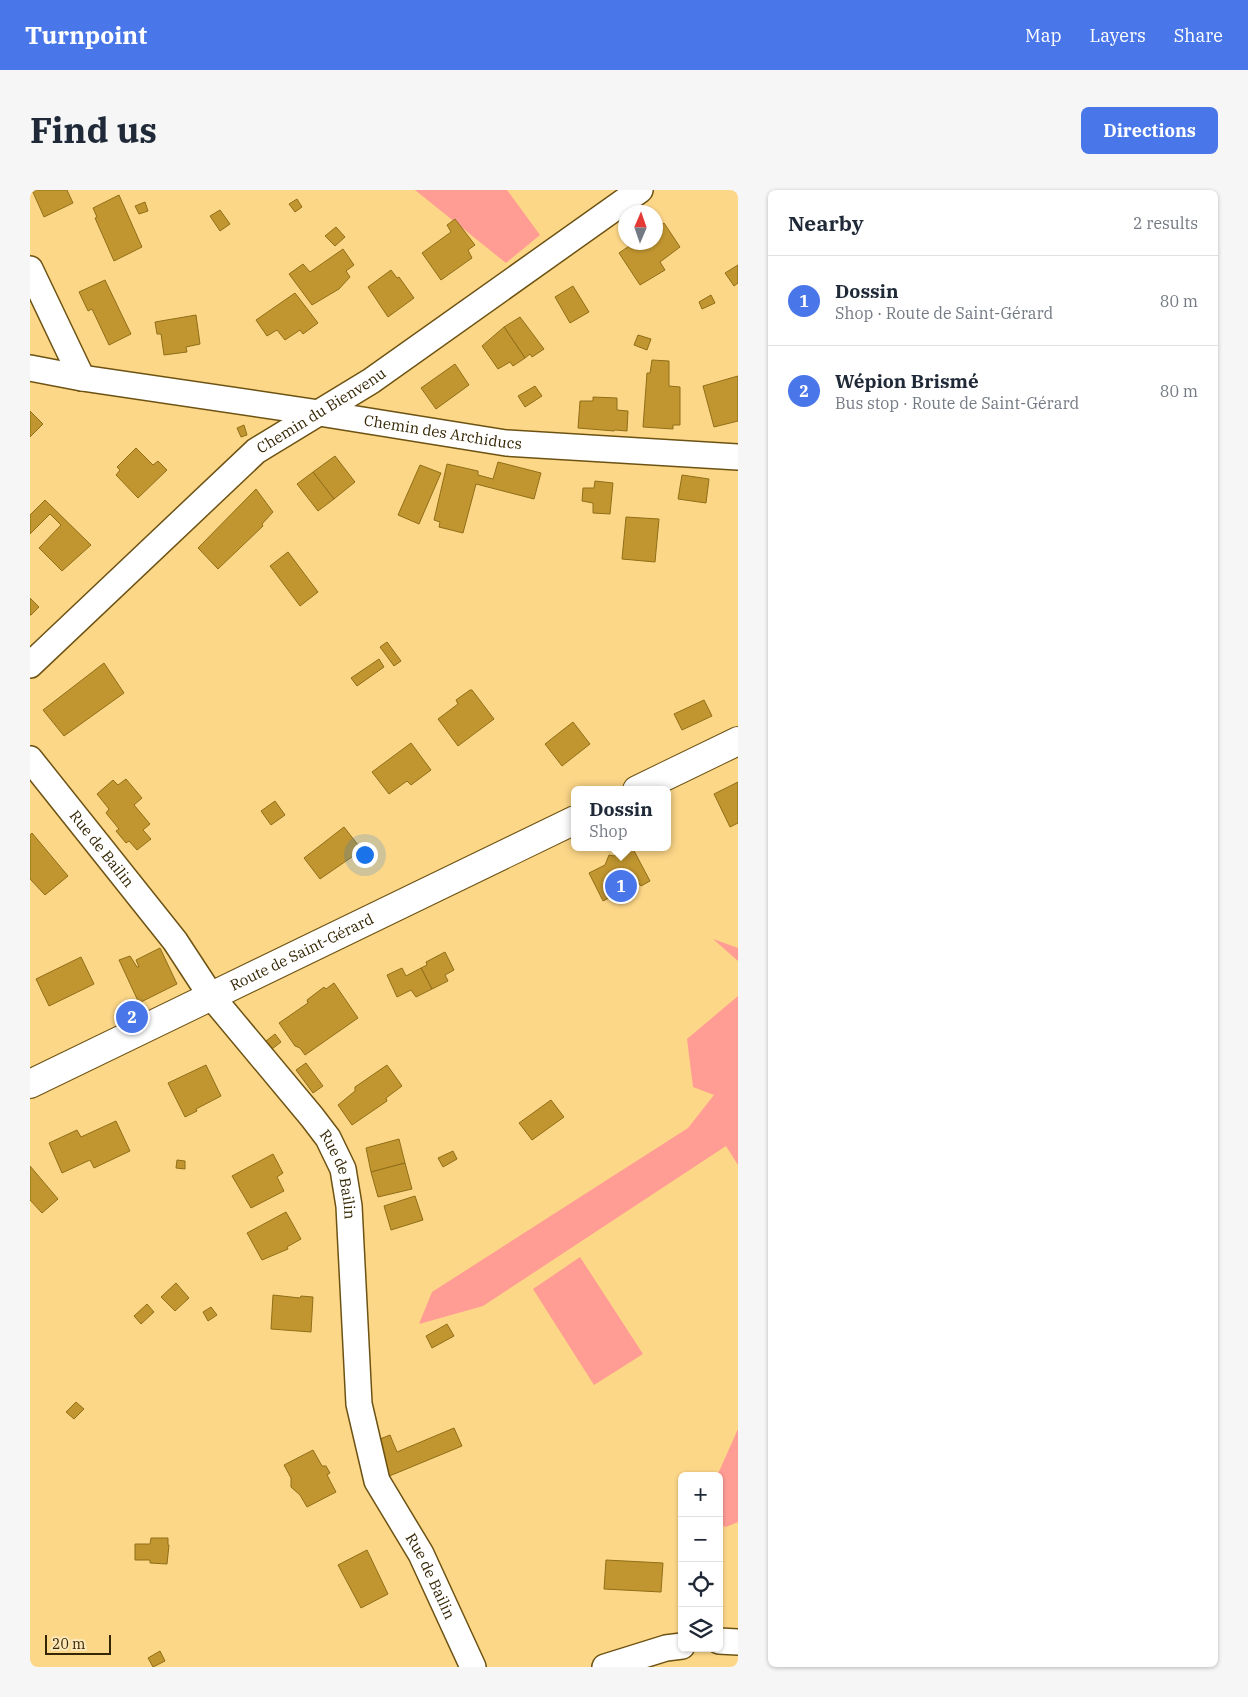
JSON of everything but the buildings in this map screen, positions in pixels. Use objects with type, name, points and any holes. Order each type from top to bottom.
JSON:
[{"type":"main road","points":[[645,786],[738,741]]},
{"type":"main road","name":"Route de Saint-Gérard","points":[[30,1084],[571,822]]},
{"type":"street","name":"Chemin du Bienvenu","points":[[30,665],[256,451],[372,381],[640,190]]},
{"type":"street","points":[[30,269],[82,378]]},
{"type":"street","name":"Chemin des Archiducs","points":[[30,368],[82,378],[506,442],[738,457]]},
{"type":"street","name":"Rue de Bailin","points":[[30,759],[175,941],[211,996],[328,1138],[342,1169],[349,1206],[359,1404],[377,1480],[421,1554],[473,1667]]},
{"type":"street","points":[[723,1641],[738,1642]]},
{"type":"street","points":[[605,1667],[666,1648],[678,1646]]},
{"type":"shaded area","points":[[415,190],[507,190],[540,235],[506,263]]},
{"type":"shaded area","points":[[713,939],[738,948],[738,961]]},
{"type":"shaded area","points":[[738,996],[738,1165],[726,1146],[483,1306],[419,1324],[432,1292],[688,1128],[714,1095],[693,1087],[687,1039]]},
{"type":"shaded area","points":[[580,1257],[643,1354],[594,1385],[533,1289]]},
{"type":"shaded area","points":[[738,1429],[738,1522],[726,1527],[723,1526],[723,1472],[719,1472]]},
{"type":"place","name":"Dossin","points":[[621,886]]},
{"type":"place","name":"Wépion Brismé","points":[[132,1017]]}]
